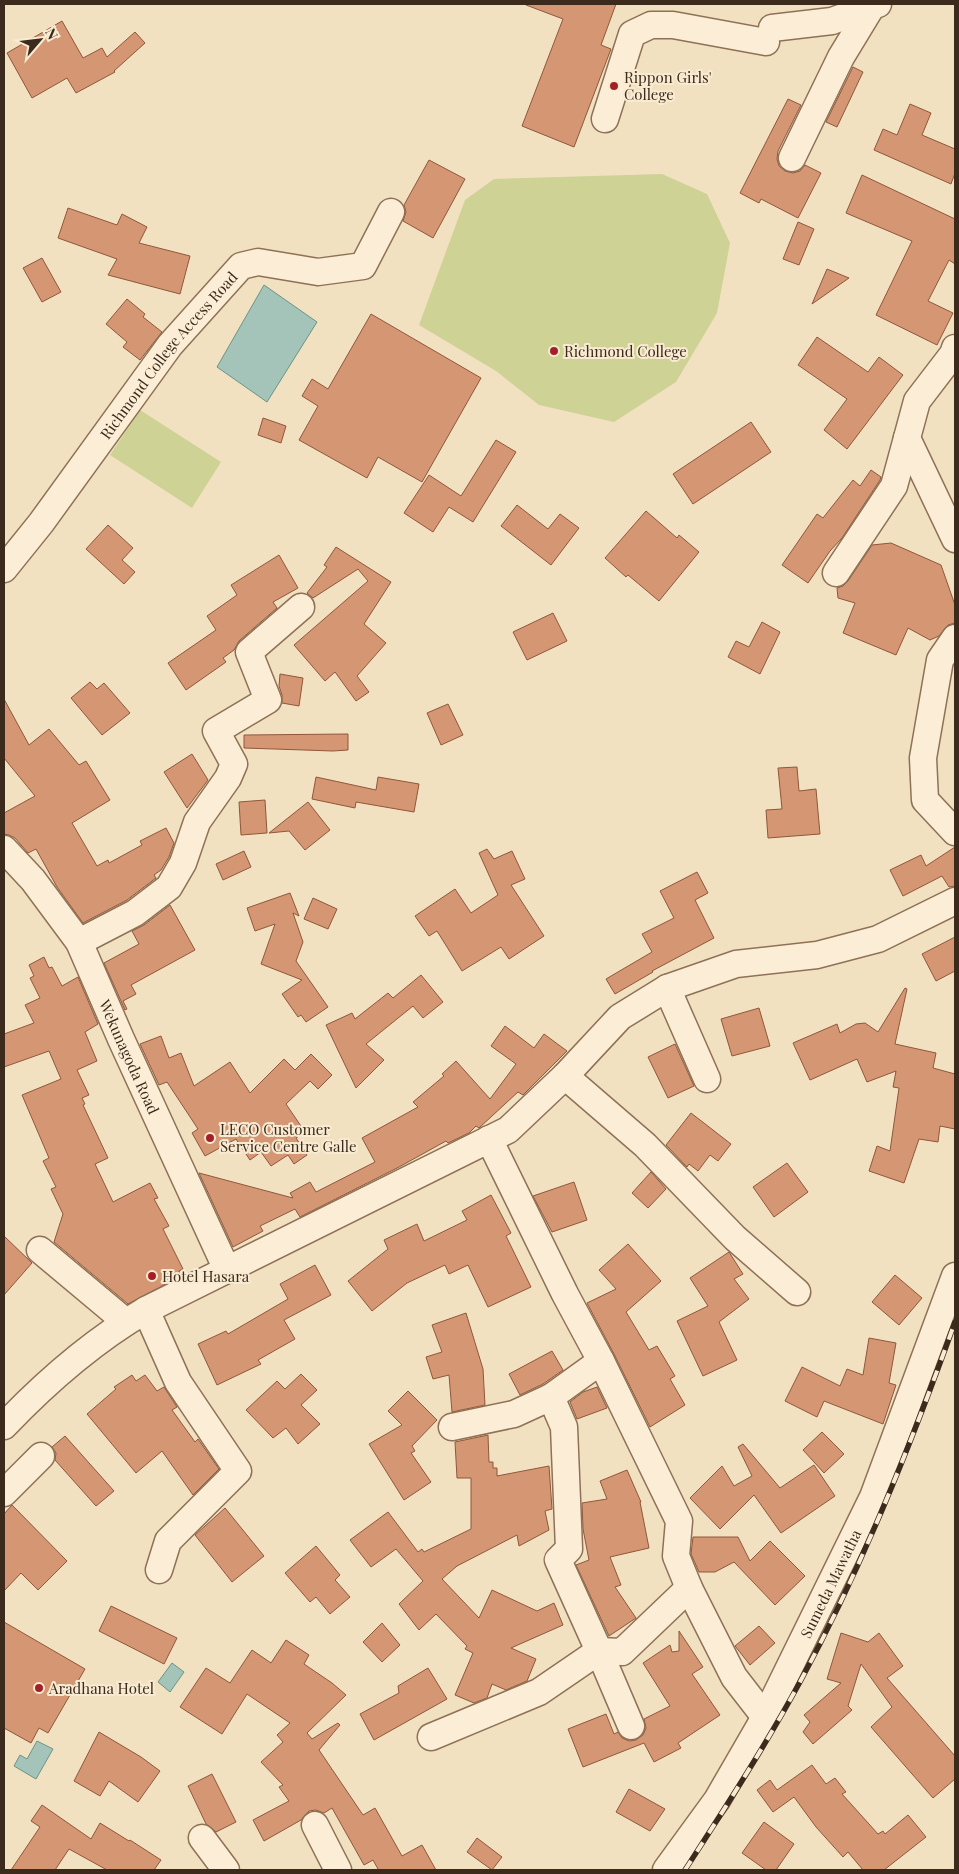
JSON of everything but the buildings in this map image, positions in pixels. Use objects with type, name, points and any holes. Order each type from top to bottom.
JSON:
[{"type":"street","points":[[605,119],[632,34],[651,25],[673,25],[769,35],[832,21],[875,5]]},
{"type":"street","points":[[792,158],[841,57],[875,5]]},
{"type":"street","name":"Richmond College Access Road","points":[[4,569],[41,523],[170,345],[241,266],[258,262],[318,272],[363,266],[391,212]]},
{"type":"street","points":[[836,572],[894,486],[917,401],[953,354],[955,348]]},
{"type":"street","points":[[907,438],[955,539]]},
{"type":"street","points":[[80,942],[134,912],[169,887],[183,863],[197,822],[228,778],[234,764],[216,731],[268,700],[249,652],[301,607]]},
{"type":"street","points":[[955,638],[940,660],[922,758],[925,800],[955,832]]},
{"type":"street","name":"Wekunagoda Road","points":[[6,856],[33,880],[80,942],[121,1039],[227,1270]]},
{"type":"street","points":[[4,1426],[32,1396],[82,1355],[136,1316],[508,1130],[565,1076],[620,1017],[667,988],[736,964],[817,955],[878,939],[955,901]]},
{"type":"street","points":[[667,988],[707,1079]]},
{"type":"street","points":[[565,1076],[645,1145],[735,1238],[797,1292]]},
{"type":"street","points":[[489,1139],[679,1521],[676,1556],[689,1588],[734,1677],[765,1717]]},
{"type":"street","points":[[40,1250],[136,1316],[238,1471],[168,1542],[159,1570]]},
{"type":"street","name":"Sumeda Mawatha","points":[[666,1870],[717,1800],[765,1717],[873,1497],[955,1276]]},
{"type":"street","points":[[452,1427],[514,1414],[552,1397],[601,1361]]},
{"type":"street","points":[[552,1397],[564,1427],[569,1549],[558,1560],[631,1726]]},
{"type":"street","points":[[4,1493],[42,1456]]},
{"type":"street","points":[[432,1737],[538,1692],[599,1650],[622,1652],[689,1588]]},
{"type":"street","points":[[315,1825],[338,1870]]},
{"type":"street","points":[[202,1838],[226,1870]]},
{"type":"green space","points":[[662,174],[707,194],[730,243],[717,313],[676,382],[614,422],[539,405],[496,371],[419,325],[465,200],[494,179]]},
{"type":"green space","points":[[140,410],[221,462],[192,508],[110,455]]},
{"type":"water","points":[[264,285],[317,322],[267,402],[217,367]]},
{"type":"water","points":[[172,1663],[184,1672],[170,1692],[158,1682]]},
{"type":"water","points":[[37,1741],[53,1749],[36,1779],[14,1766],[20,1755],[27,1759]]},
{"type":"railway","points":[[685,1870],[774,1728],[824,1637],[885,1504],[955,1322]]},
{"type":"place","name":"Rippon Girls' College","points":[[614,86]]},
{"type":"place","name":"Richmond College","points":[[554,351]]},
{"type":"place","name":"LECO Customer Service Centre Galle","points":[[210,1138]]},
{"type":"place","name":"Hotel Hasara","points":[[152,1276]]},
{"type":"place","name":"Aradhana Hotel","points":[[39,1688]]}]
